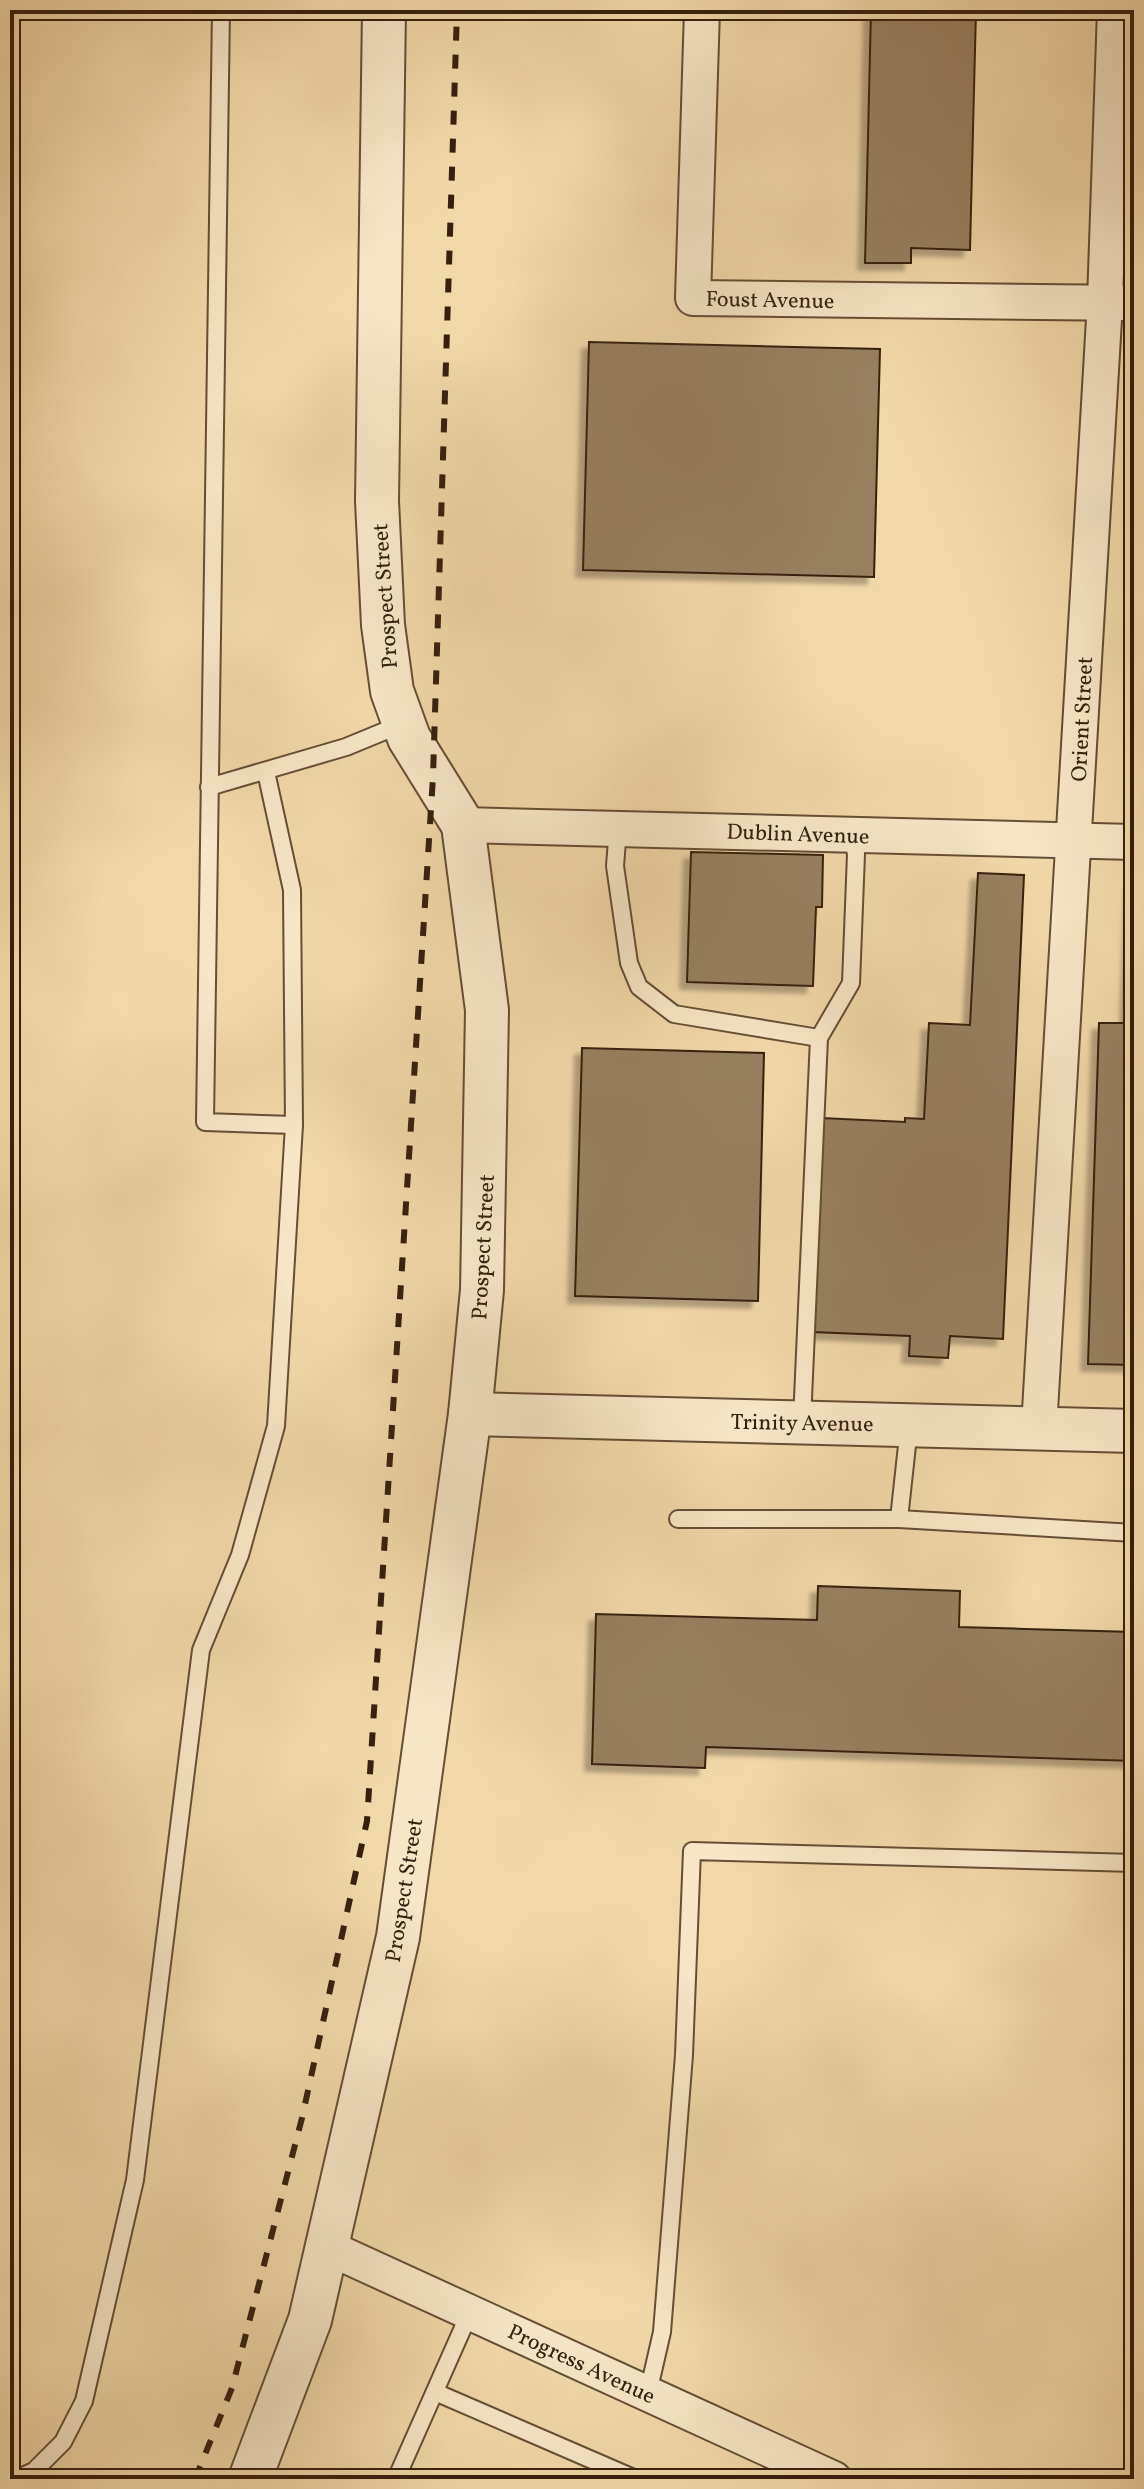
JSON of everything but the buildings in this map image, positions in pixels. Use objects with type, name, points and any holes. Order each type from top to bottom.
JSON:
[{"type":"street","name":"Prospect Street","points":[[250,2479],[310,2320],[398,1937],[470,1414],[482,1290],[487,1010],[463,825],[409,738],[392,691],[385,638],[377,501],[384,10]]},
{"type":"street","name":"Foust Avenue","points":[[702,10],[693,298],[1119,303]]},
{"type":"street","name":"Orient Street","points":[[1039,1428],[1074,840],[1119,303],[1115,10]]},
{"type":"street","name":"Dublin Avenue","points":[[463,825],[1134,842]]},
{"type":"street","name":"Trinity Avenue","points":[[470,1414],[1134,1431]]},
{"type":"street","name":"Progress Avenue","points":[[329,2248],[834,2479]]},
{"type":"lane","points":[[221,10],[205,1122],[294,1125]]},
{"type":"lane","points":[[209,787],[346,747],[404,723]]},
{"type":"lane","points":[[16,2479],[34,2471],[63,2442],[84,2401],[135,2180],[201,1650],[240,1555],[276,1426],[294,1125],[292,890],[266,772]]},
{"type":"lane","points":[[618,828],[615,866],[629,963],[639,987],[674,1014],[819,1038]]},
{"type":"lane","points":[[802,1423],[819,1038],[851,983],[856,854],[852,835]]},
{"type":"lane","points":[[899,1519],[909,1425]]},
{"type":"lane","points":[[678,1519],[899,1519],[1134,1533]]},
{"type":"lane","points":[[648,2393],[662,2332],[684,2055],[692,1851],[1134,1863]]},
{"type":"lane","points":[[396,2479],[470,2312]]},
{"type":"lane","points":[[435,2392],[636,2479]]},
{"type":"railway","points":[[195,2479],[232,2388],[302,2118],[367,1821],[433,777],[457,10]]}]
